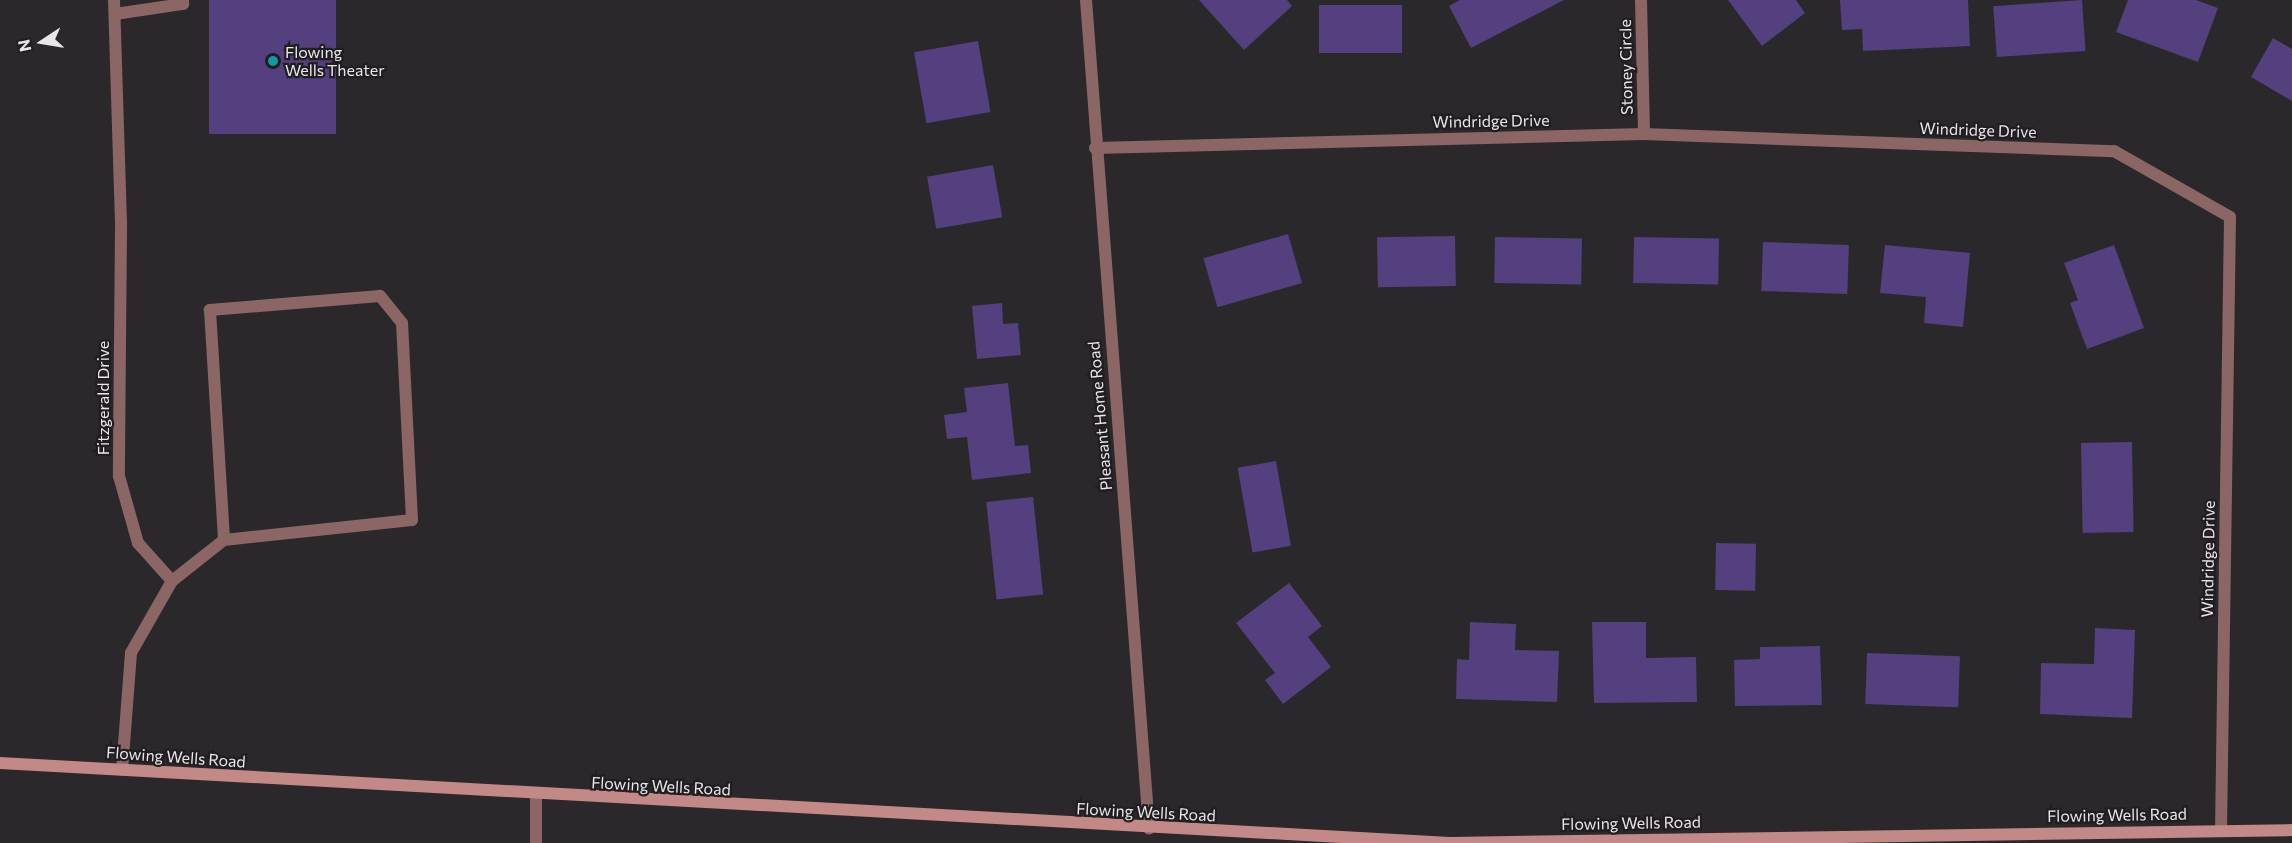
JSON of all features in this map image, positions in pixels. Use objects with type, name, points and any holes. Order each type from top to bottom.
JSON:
[{"type":"main road","name":"Flowing Wells Road","points":[[0,763],[1149,829],[1450,843],[1942,839],[2221,830],[2292,830]]},
{"type":"street","name":"Fitzgerald Drive","points":[[114,0],[122,228],[119,476],[138,543],[172,581]]},
{"type":"street","points":[[116,14],[183,4],[183,0]]},
{"type":"street","name":"Pleasant Home Road","points":[[1086,0],[1095,148],[1149,829]]},
{"type":"street","name":"Stoney Circle","points":[[1641,0],[1644,134]]},
{"type":"street","name":"Windridge Drive","points":[[1095,148],[1644,134],[2114,151],[2230,218],[2221,830]]},
{"type":"street","points":[[122,770],[130,653],[172,581],[224,540],[412,520],[402,323],[380,296],[210,310],[224,540]]},
{"type":"street","points":[[536,795],[536,843]]},
{"type":"building","points":[[209,0],[336,0],[336,134],[209,134]]},
{"type":"building","points":[[1199,0],[1287,0],[1292,6],[1244,50]]},
{"type":"building","points":[[1460,0],[1564,0],[1471,48],[1449,6]]},
{"type":"building","points":[[1728,0],[1796,0],[1805,13],[1762,46]]},
{"type":"building","points":[[1840,0],[1968,0],[1970,46],[1863,51],[1862,29],[1842,30]]},
{"type":"building","points":[[2082,0],[2086,51],[1997,57],[1993,6]]},
{"type":"building","points":[[2128,0],[2196,0],[2218,8],[2198,62],[2116,32]]},
{"type":"building","points":[[1319,5],[1402,5],[1402,53],[1319,53]]},
{"type":"building","points":[[2273,38],[2292,49],[2292,101],[2251,77]]},
{"type":"building","points":[[978,41],[991,112],[926,123],[914,52]]},
{"type":"building","points":[[993,165],[1002,217],[936,229],[927,177]]},
{"type":"building","points":[[1288,234],[1302,283],[1217,307],[1203,258]]},
{"type":"building","points":[[1455,236],[1456,286],[1378,287],[1377,237]]},
{"type":"building","points":[[1495,237],[1582,239],[1581,285],[1494,283]]},
{"type":"building","points":[[1634,237],[1719,238],[1718,284],[1633,283]]},
{"type":"building","points":[[1763,242],[1849,245],[1847,294],[1761,291]]},
{"type":"building","points":[[1885,245],[1970,253],[1963,327],[1924,323],[1926,297],[1880,293]]},
{"type":"building","points":[[2114,245],[2144,328],[2087,349],[2070,303],[2078,300],[2064,263]]},
{"type":"building","points":[[1002,303],[1003,324],[1018,323],[1021,355],[977,359],[972,306]]},
{"type":"building","points":[[1008,383],[1015,446],[1028,445],[1031,473],[972,480],[967,437],[947,439],[944,415],[967,412],[964,388]]},
{"type":"building","points":[[2132,442],[2134,532],[2083,533],[2081,443]]},
{"type":"building","points":[[1276,461],[1291,546],[1253,552],[1238,468]]},
{"type":"building","points":[[1033,497],[1043,594],[997,599],[986,502]]},
{"type":"building","points":[[1716,543],[1756,544],[1755,591],[1715,590]]},
{"type":"building","points":[[1289,583],[1322,626],[1308,637],[1331,667],[1283,704],[1265,680],[1275,673],[1236,623]]},
{"type":"building","points":[[1470,622],[1516,624],[1515,650],[1559,651],[1557,702],[1456,699],[1457,659],[1469,660]]},
{"type":"building","points":[[1592,622],[1646,622],[1646,658],[1696,657],[1697,702],[1594,703]]},
{"type":"building","points":[[2095,628],[2135,630],[2132,718],[2040,714],[2041,663],[2094,664]]},
{"type":"building","points":[[1820,646],[1822,705],[1735,706],[1734,660],[1760,659],[1760,647]]},
{"type":"building","points":[[1867,653],[1960,656],[1958,707],[1865,704]]},
{"type":"place","name":"Flowing Wells Theater","points":[[273,61]]}]
